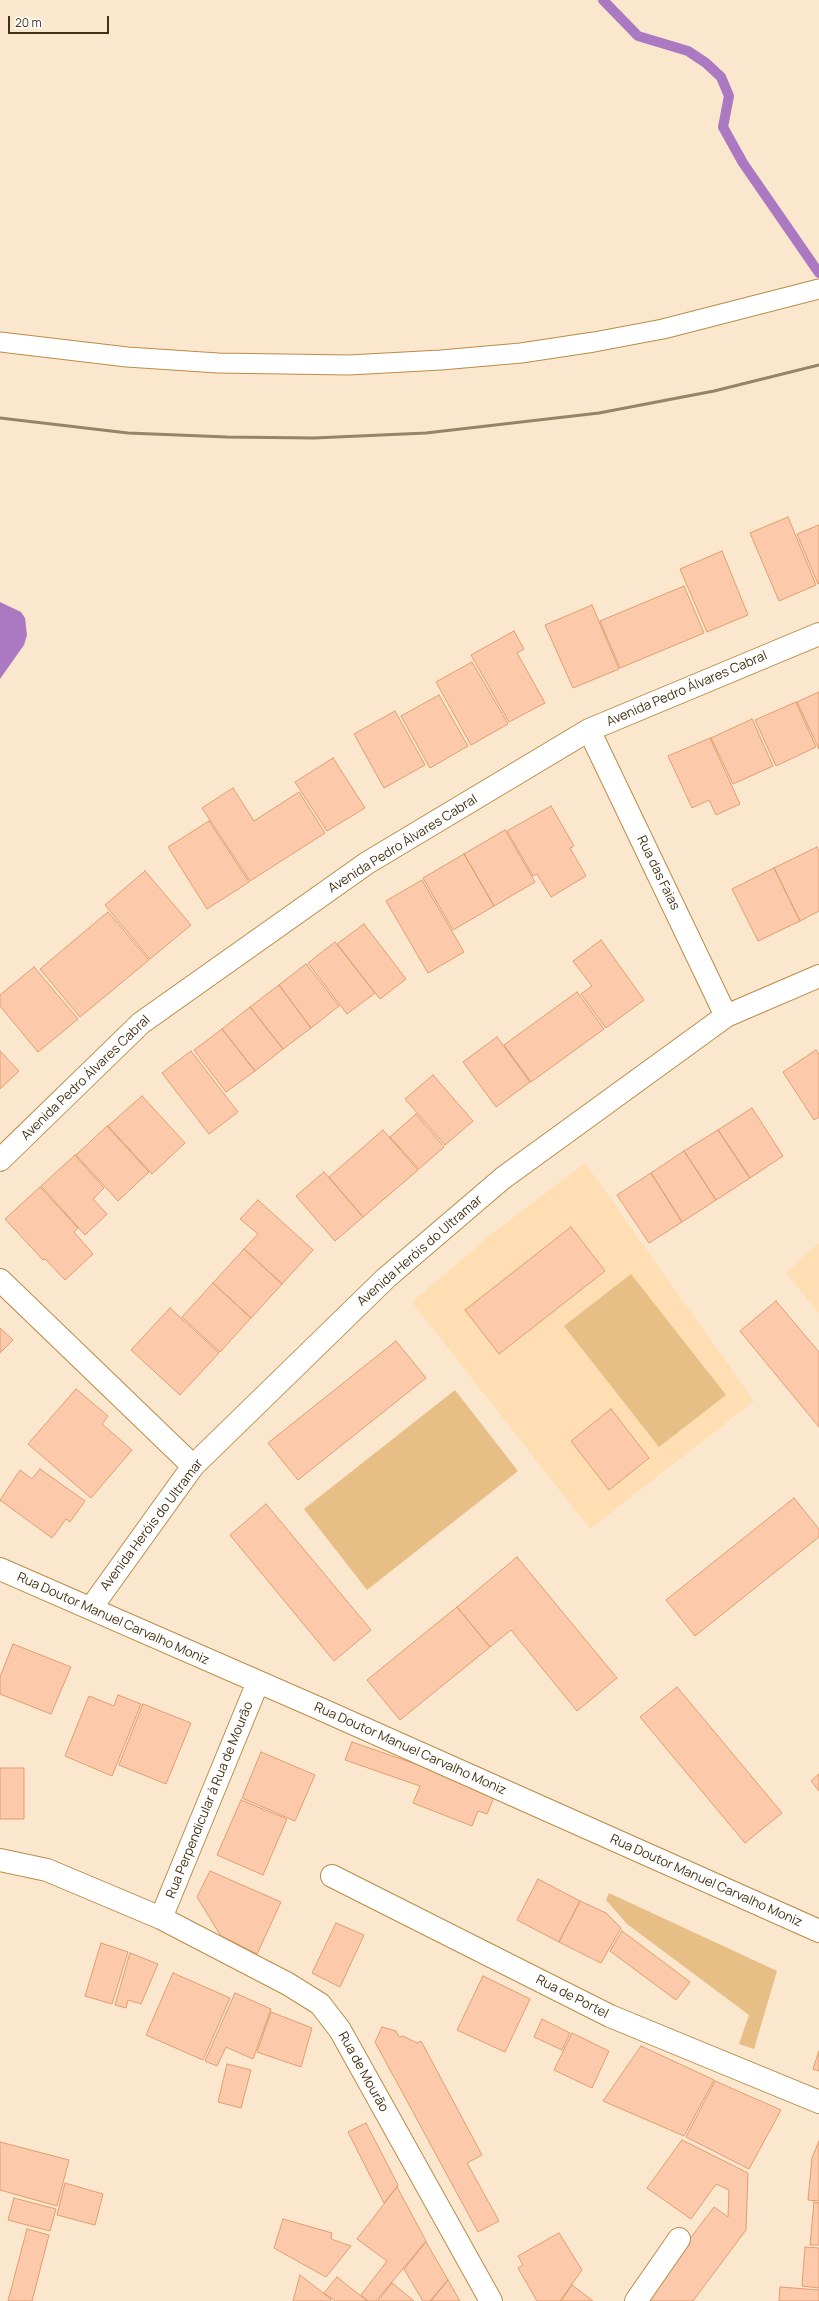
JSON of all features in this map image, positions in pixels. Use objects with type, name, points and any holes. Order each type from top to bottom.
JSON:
[{"type":"street","name":"Avenida Pedro Álvares Cabral","points":[[0,1160],[141,1023],[367,864],[589,730],[819,634]]},
{"type":"street","name":"Rua das Faias","points":[[589,730],[726,1016]]},
{"type":"street","name":"Avenida Heróis do Ultramar","points":[[91,1608],[194,1466],[386,1278],[503,1178],[726,1016],[819,976]]},
{"type":"street","points":[[0,1280],[194,1466]]},
{"type":"street","name":"Rua Doutor Manuel Carvalho Moniz","points":[[0,1569],[819,1931]]},
{"type":"street","name":"Rua Perpendicular à Rua de Mourão","points":[[161,1918],[258,1682]]},
{"type":"street","name":"Rua de Mourão","points":[[0,1860],[14,1861],[47,1870],[161,1918],[288,1984],[320,2004],[340,2030],[491,2301]]},
{"type":"street","name":"Rua de Portel","points":[[332,1876],[610,2016],[819,2102]]},
{"type":"street","points":[[636,2301],[679,2239]]},
{"type":"lane","points":[[0,342],[126,357],[225,363],[349,365],[441,360],[521,353],[601,340],[670,327],[818,290]]},
{"type":"shaded area","points":[[0,602],[21,612],[25,618],[27,635],[24,645],[0,679]]},
{"type":"shaded area","points":[[585,1163],[754,1401],[590,1529],[412,1302],[493,1233]]},
{"type":"shaded area","points":[[819,1243],[819,1313],[786,1273]]},
{"type":"shaded area","points":[[631,1274],[726,1395],[659,1447],[564,1326]]},
{"type":"shaded area","points":[[455,1390],[518,1471],[367,1590],[304,1509]]},
{"type":"shaded area","points":[[609,1893],[777,1971],[754,2049],[739,2044],[749,2015],[627,1924],[606,1900]]},
{"type":"building","points":[[788,517],[816,585],[779,601],[750,533]]},
{"type":"building","points":[[819,525],[819,583],[818,584],[797,534]]},
{"type":"building","points":[[722,551],[748,615],[707,632],[680,569]]},
{"type":"building","points":[[684,586],[704,633],[620,668],[600,621]]},
{"type":"building","points":[[592,605],[619,669],[573,688],[545,625]]},
{"type":"building","points":[[514,631],[524,649],[517,653],[545,703],[509,722],[471,655]]},
{"type":"building","points":[[472,662],[508,724],[471,745],[436,682]]},
{"type":"building","points":[[819,692],[819,749],[797,702]]},
{"type":"building","points":[[439,695],[468,746],[430,768],[401,716]]},
{"type":"building","points":[[796,702],[816,747],[776,766],[755,720]]},
{"type":"building","points":[[395,711],[425,765],[384,788],[354,734]]},
{"type":"building","points":[[752,719],[773,766],[733,784],[711,738]]},
{"type":"building","points":[[710,738],[740,804],[716,815],[709,800],[692,808],[668,756]]},
{"type":"building","points":[[333,758],[365,808],[327,831],[295,782]]},
{"type":"building","points":[[233,788],[254,821],[299,792],[325,833],[250,881],[202,808]]},
{"type":"building","points":[[551,806],[574,846],[570,848],[586,876],[551,897],[537,874],[533,876],[507,831]]},
{"type":"building","points":[[209,821],[249,882],[207,909],[168,847]]},
{"type":"building","points":[[505,830],[535,882],[494,906],[464,854]]},
{"type":"building","points":[[817,847],[819,852],[819,911],[800,921],[774,868]]},
{"type":"building","points":[[464,854],[494,906],[453,930],[423,878]]},
{"type":"building","points":[[774,868],[800,921],[758,941],[732,889]]},
{"type":"building","points":[[145,871],[191,925],[150,959],[105,905]]},
{"type":"building","points":[[422,880],[464,952],[428,973],[386,901]]},
{"type":"building","points":[[108,912],[149,960],[80,1017],[40,969]]},
{"type":"building","points":[[364,924],[406,979],[380,999],[337,944]]},
{"type":"building","points":[[601,940],[644,1000],[606,1028],[581,994],[592,986],[573,961]]},
{"type":"building","points":[[335,942],[375,993],[347,1014],[308,963]]},
{"type":"building","points":[[306,964],[339,1006],[311,1028],[279,985]]},
{"type":"building","points":[[34,967],[78,1019],[38,1052],[0,1006],[0,995]]},
{"type":"building","points":[[279,985],[311,1028],[283,1049],[250,1007]]},
{"type":"building","points":[[577,992],[604,1029],[531,1082],[504,1045]]},
{"type":"building","points":[[250,1007],[283,1049],[255,1071],[222,1029]]},
{"type":"building","points":[[222,1029],[255,1071],[226,1092],[194,1050]]},
{"type":"building","points":[[497,1037],[530,1082],[496,1107],[463,1062]]},
{"type":"building","points":[[816,1050],[819,1054],[819,1117],[814,1120],[783,1072]]},
{"type":"building","points":[[0,1051],[19,1071],[0,1089]]},
{"type":"building","points":[[191,1051],[238,1112],[209,1134],[162,1073]]},
{"type":"building","points":[[433,1075],[473,1121],[445,1145],[405,1099]]},
{"type":"building","points":[[142,1096],[185,1143],[152,1174],[108,1126]]},
{"type":"building","points":[[752,1108],[783,1156],[750,1178],[718,1130]]},
{"type":"building","points":[[416,1114],[444,1147],[419,1169],[390,1137]]},
{"type":"building","points":[[107,1126],[149,1172],[118,1201],[76,1155]]},
{"type":"building","points":[[383,1130],[418,1170],[363,1217],[329,1177]]},
{"type":"building","points":[[718,1130],[750,1178],[716,1200],[684,1151]]},
{"type":"building","points":[[684,1151],[716,1200],[682,1222],[651,1173]]},
{"type":"building","points":[[75,1155],[104,1188],[93,1199],[107,1214],[85,1235],[41,1186]]},
{"type":"building","points":[[324,1172],[363,1217],[335,1241],[296,1196]]},
{"type":"building","points":[[651,1173],[682,1222],[649,1243],[617,1195]]},
{"type":"building","points":[[40,1187],[78,1228],[74,1232],[93,1254],[65,1280],[45,1259],[43,1260],[5,1219]]},
{"type":"building","points":[[258,1200],[313,1250],[282,1284],[244,1249],[258,1234],[240,1219]]},
{"type":"building","points":[[571,1227],[605,1271],[499,1354],[465,1310]]},
{"type":"building","points":[[244,1249],[282,1284],[251,1318],[213,1283]]},
{"type":"building","points":[[213,1283],[251,1318],[220,1352],[182,1317]]},
{"type":"building","points":[[776,1301],[819,1352],[819,1427],[740,1331]]},
{"type":"building","points":[[170,1308],[219,1353],[180,1395],[131,1350]]},
{"type":"building","points":[[0,1328],[13,1340],[0,1353]]},
{"type":"building","points":[[396,1341],[426,1378],[298,1480],[268,1443]]},
{"type":"building","points":[[76,1389],[108,1416],[102,1424],[132,1450],[91,1498],[28,1444]]},
{"type":"building","points":[[611,1409],[649,1458],[609,1490],[571,1441]]},
{"type":"building","points":[[40,1469],[85,1501],[70,1522],[66,1519],[52,1538],[0,1500],[20,1470],[32,1479]]},
{"type":"building","points":[[794,1498],[819,1529],[819,1537],[695,1636],[666,1600]]},
{"type":"building","points":[[266,1504],[371,1630],[334,1661],[230,1535]]},
{"type":"building","points":[[517,1557],[617,1678],[577,1711],[511,1630],[490,1647],[457,1607]]},
{"type":"building","points":[[457,1607],[490,1647],[400,1720],[367,1680]]},
{"type":"building","points":[[13,1644],[71,1667],[51,1714],[0,1694],[0,1677]]},
{"type":"building","points":[[677,1687],[782,1813],[745,1843],[640,1717]]},
{"type":"building","points":[[118,1695],[141,1704],[112,1776],[65,1756],[89,1696],[114,1706]]},
{"type":"building","points":[[143,1704],[191,1723],[166,1784],[119,1765]]},
{"type":"building","points":[[352,1742],[427,1768],[495,1795],[487,1814],[478,1811],[472,1826],[413,1803],[420,1786],[345,1760]]},
{"type":"building","points":[[261,1752],[315,1775],[295,1821],[242,1798]]},
{"type":"building","points":[[0,1768],[24,1768],[24,1819],[0,1819]]},
{"type":"building","points":[[819,1774],[819,1791],[811,1781]]},
{"type":"building","points":[[241,1800],[287,1819],[263,1875],[217,1855]]},
{"type":"building","points":[[210,1871],[281,1902],[257,1954],[221,1936],[197,1897]]},
{"type":"building","points":[[538,1879],[580,1901],[559,1942],[517,1920]]},
{"type":"building","points":[[580,1901],[606,1913],[621,1928],[601,1963],[559,1942]]},
{"type":"building","points":[[336,1923],[364,1935],[340,1987],[312,1973]]},
{"type":"building","points":[[622,1931],[690,1982],[676,2000],[610,1951]]},
{"type":"building","points":[[101,1943],[128,1952],[112,2004],[85,1996]]},
{"type":"building","points":[[130,1953],[158,1964],[141,2004],[128,2000],[126,2008],[115,2005]]},
{"type":"building","points":[[173,1973],[230,1998],[203,2060],[146,2035]]},
{"type":"building","points":[[483,1976],[530,1999],[505,2052],[457,2030]]},
{"type":"building","points":[[235,1993],[271,2009],[253,2059],[226,2047],[217,2066],[205,2061]]},
{"type":"building","points":[[271,2012],[312,2028],[301,2067],[257,2052]]},
{"type":"building","points":[[542,2019],[570,2033],[562,2050],[534,2037]]},
{"type":"building","points":[[382,2027],[396,2031],[399,2037],[403,2036],[417,2043],[421,2041],[482,2155],[467,2163],[499,2221],[478,2232],[375,2042]]},
{"type":"building","points":[[572,2033],[609,2051],[592,2088],[554,2070]]},
{"type":"building","points":[[641,2046],[714,2080],[684,2136],[603,2101]]},
{"type":"building","points":[[819,2051],[819,2071],[813,2069]]},
{"type":"building","points":[[227,2064],[251,2070],[241,2108],[218,2102]]},
{"type":"building","points":[[715,2081],[781,2110],[749,2169],[686,2137]]},
{"type":"building","points":[[366,2123],[398,2185],[384,2203],[348,2132]]},
{"type":"building","points":[[682,2140],[748,2173],[746,2230],[693,2301],[643,2301],[714,2207],[728,2217],[729,2190],[716,2184],[691,2219],[647,2188]]},
{"type":"building","points":[[819,2141],[819,2201],[808,2200],[812,2158]]},
{"type":"building","points":[[0,2142],[69,2160],[57,2206],[0,2190]]},
{"type":"building","points":[[65,2183],[103,2194],[95,2225],[57,2215]]},
{"type":"building","points":[[397,2187],[426,2241],[376,2301],[368,2301],[361,2295],[387,2261],[357,2239]]},
{"type":"building","points":[[14,2198],[56,2209],[50,2231],[8,2220]]},
{"type":"building","points":[[814,2202],[819,2203],[819,2245],[810,2245]]},
{"type":"building","points":[[283,2219],[332,2233],[331,2239],[351,2246],[326,2277],[274,2248]]},
{"type":"building","points":[[27,2229],[49,2235],[32,2301],[8,2301]]},
{"type":"building","points":[[559,2233],[582,2270],[560,2301],[537,2301],[518,2268],[523,2265],[518,2256]]},
{"type":"building","points":[[426,2242],[448,2280],[430,2301],[423,2301],[404,2269]]},
{"type":"building","points":[[805,2247],[819,2248],[819,2288],[802,2286]]},
{"type":"building","points":[[300,2275],[331,2299],[330,2301],[293,2301]]},
{"type":"building","points":[[337,2277],[367,2301],[335,2301],[324,2293]]},
{"type":"building","points":[[448,2280],[460,2301],[431,2301]]},
{"type":"building","points":[[392,2283],[414,2301],[378,2301]]},
{"type":"building","points":[[572,2285],[593,2301],[561,2301]]},
{"type":"building","points":[[780,2287],[819,2290],[819,2301],[779,2301]]},
{"type":"waterway","points":[[603,0],[638,36],[688,51],[706,63],[721,77],[729,96],[723,127],[743,163],[819,273]]},
{"type":"railway","points":[[0,418],[128,433],[227,437],[314,438],[426,433],[599,413],[714,391],[819,365]]}]
